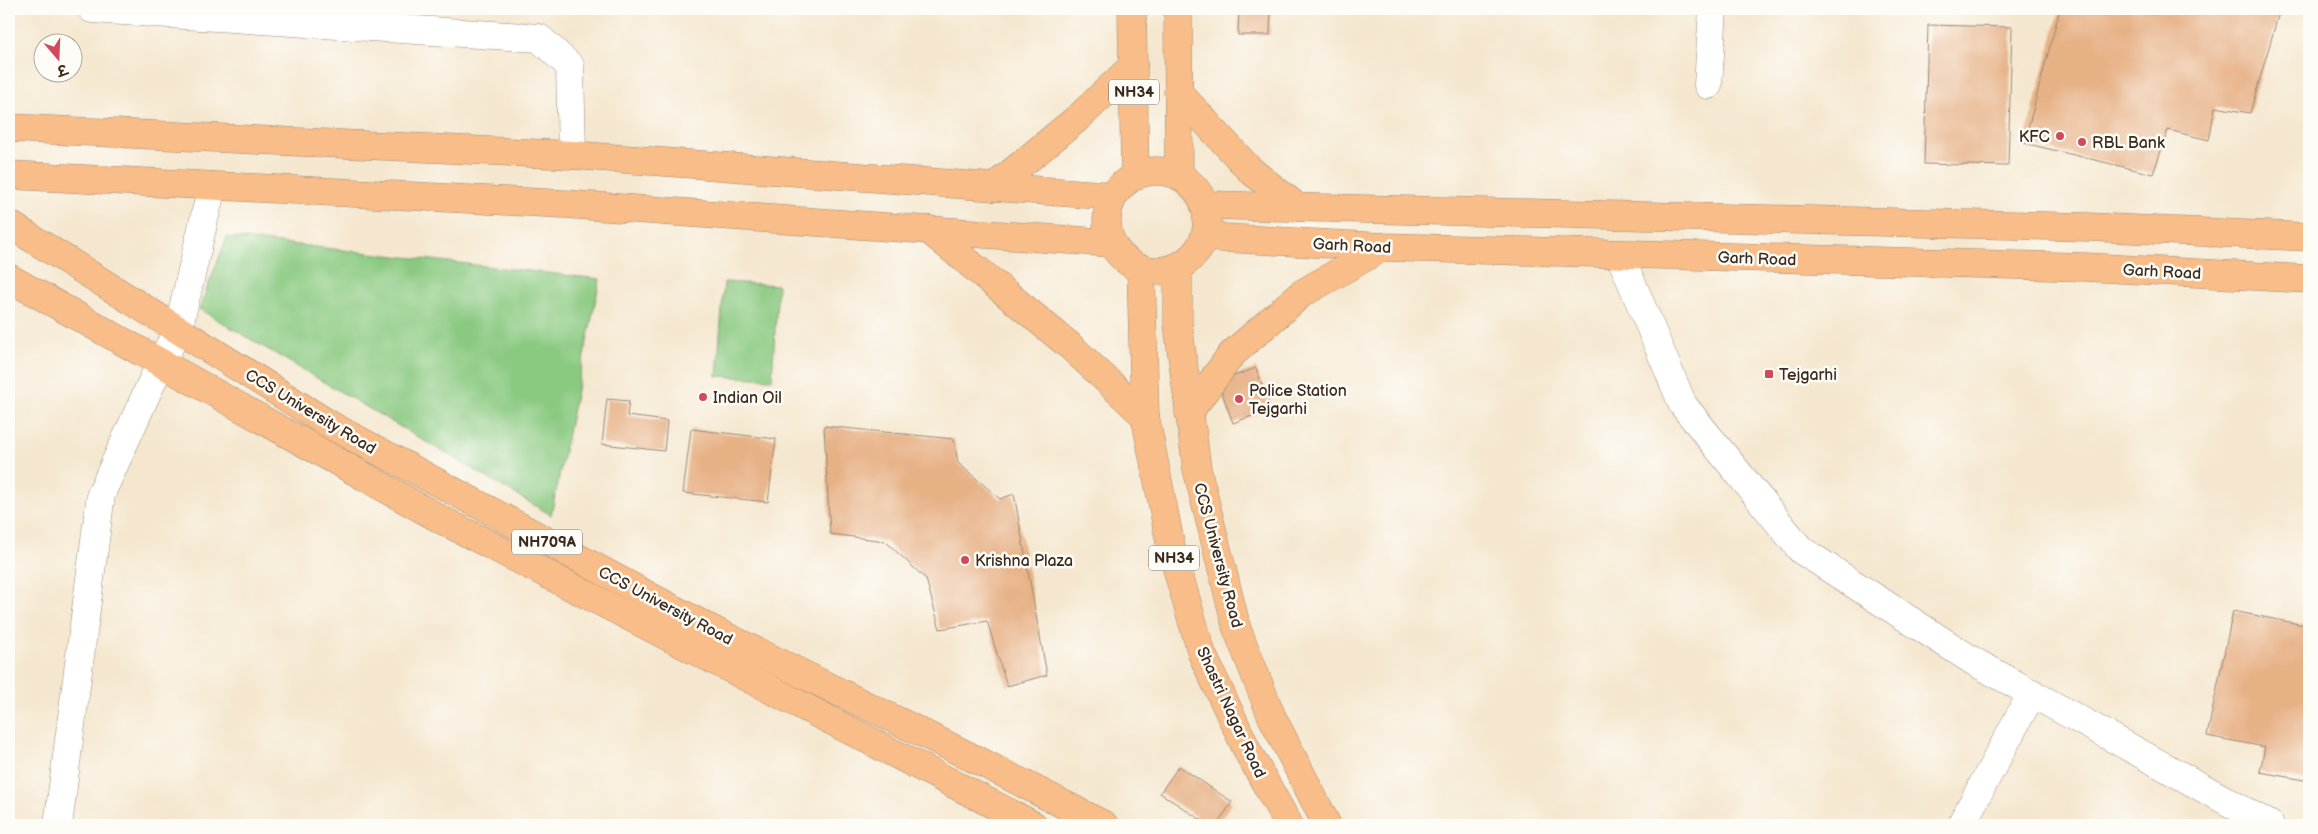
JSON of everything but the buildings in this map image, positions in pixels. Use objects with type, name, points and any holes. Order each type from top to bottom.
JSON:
[{"type":"main road","name":"NH34","points":[[1132,9],[1136,176]]},
{"type":"main road","name":"NH34","points":[[1178,9],[1179,176]]},
{"type":"main road","points":[[994,187],[1079,117],[1134,66]]},
{"type":"main road","points":[[1178,92],[1250,170],[1297,208]]},
{"type":"main road","points":[[9,128],[572,155],[1113,196]]},
{"type":"main road","points":[[1156,170],[1179,176],[1188,180],[1200,193],[1205,205],[1208,226],[1205,237],[1194,256],[1178,267],[1166,271],[1141,268],[1121,256],[1112,243],[1107,228],[1108,212],[1113,196],[1124,183],[1136,176],[1156,170]]},
{"type":"main road","points":[[9,175],[564,204],[1112,243]]},
{"type":"main road","points":[[1205,205],[2088,227],[2309,237]]},
{"type":"main road","name":"CCS University Road","points":[[9,224],[332,426],[700,639],[1033,825]]},
{"type":"main road","points":[[2085,267],[2088,227]]},
{"type":"main road","points":[[929,230],[1070,346],[1146,416]]},
{"type":"main road","name":"Garh Road","points":[[1205,237],[1383,247],[2085,267],[2309,279]]},
{"type":"main road","points":[[1189,412],[1232,354],[1294,300],[1383,247]]},
{"type":"main road","name":"CCS University Road","points":[[1178,267],[1178,324],[1197,469],[1238,629],[1272,717],[1327,825]]},
{"type":"main road","name":"Shastri Nagar Road","points":[[1141,268],[1146,416],[1172,552],[1202,654],[1248,752],[1289,825]]},
{"type":"main road","name":"CCS University Road","points":[[9,278],[442,520],[700,639],[983,763],[1104,825]]},
{"type":"street","points":[[92,9],[538,38],[570,66],[572,155]]},
{"type":"street","points":[[1708,85],[1713,9]]},
{"type":"street","points":[[58,825],[101,494],[160,364],[178,330],[212,186]]},
{"type":"street","points":[[1620,255],[1683,405],[1801,550],[1973,661],[2270,825]]},
{"type":"street","points":[[1961,825],[2032,693]]},
{"type":"green space","points":[[227,237],[600,279],[551,515],[199,309]]},
{"type":"green space","points":[[724,282],[778,285],[772,379],[717,376]]},
{"type":"place","name":"KFC","points":[[2060,136]]},
{"type":"place","name":"RBL Bank","points":[[2082,142]]},
{"type":"place","name":"Tejgarhi","points":[[1769,374]]},
{"type":"place","name":"Indian Oil","points":[[703,397]]},
{"type":"place","name":"Police Station Tejgarhi","points":[[1239,399]]},
{"type":"place","name":"Krishna Plaza","points":[[965,560]]}]
